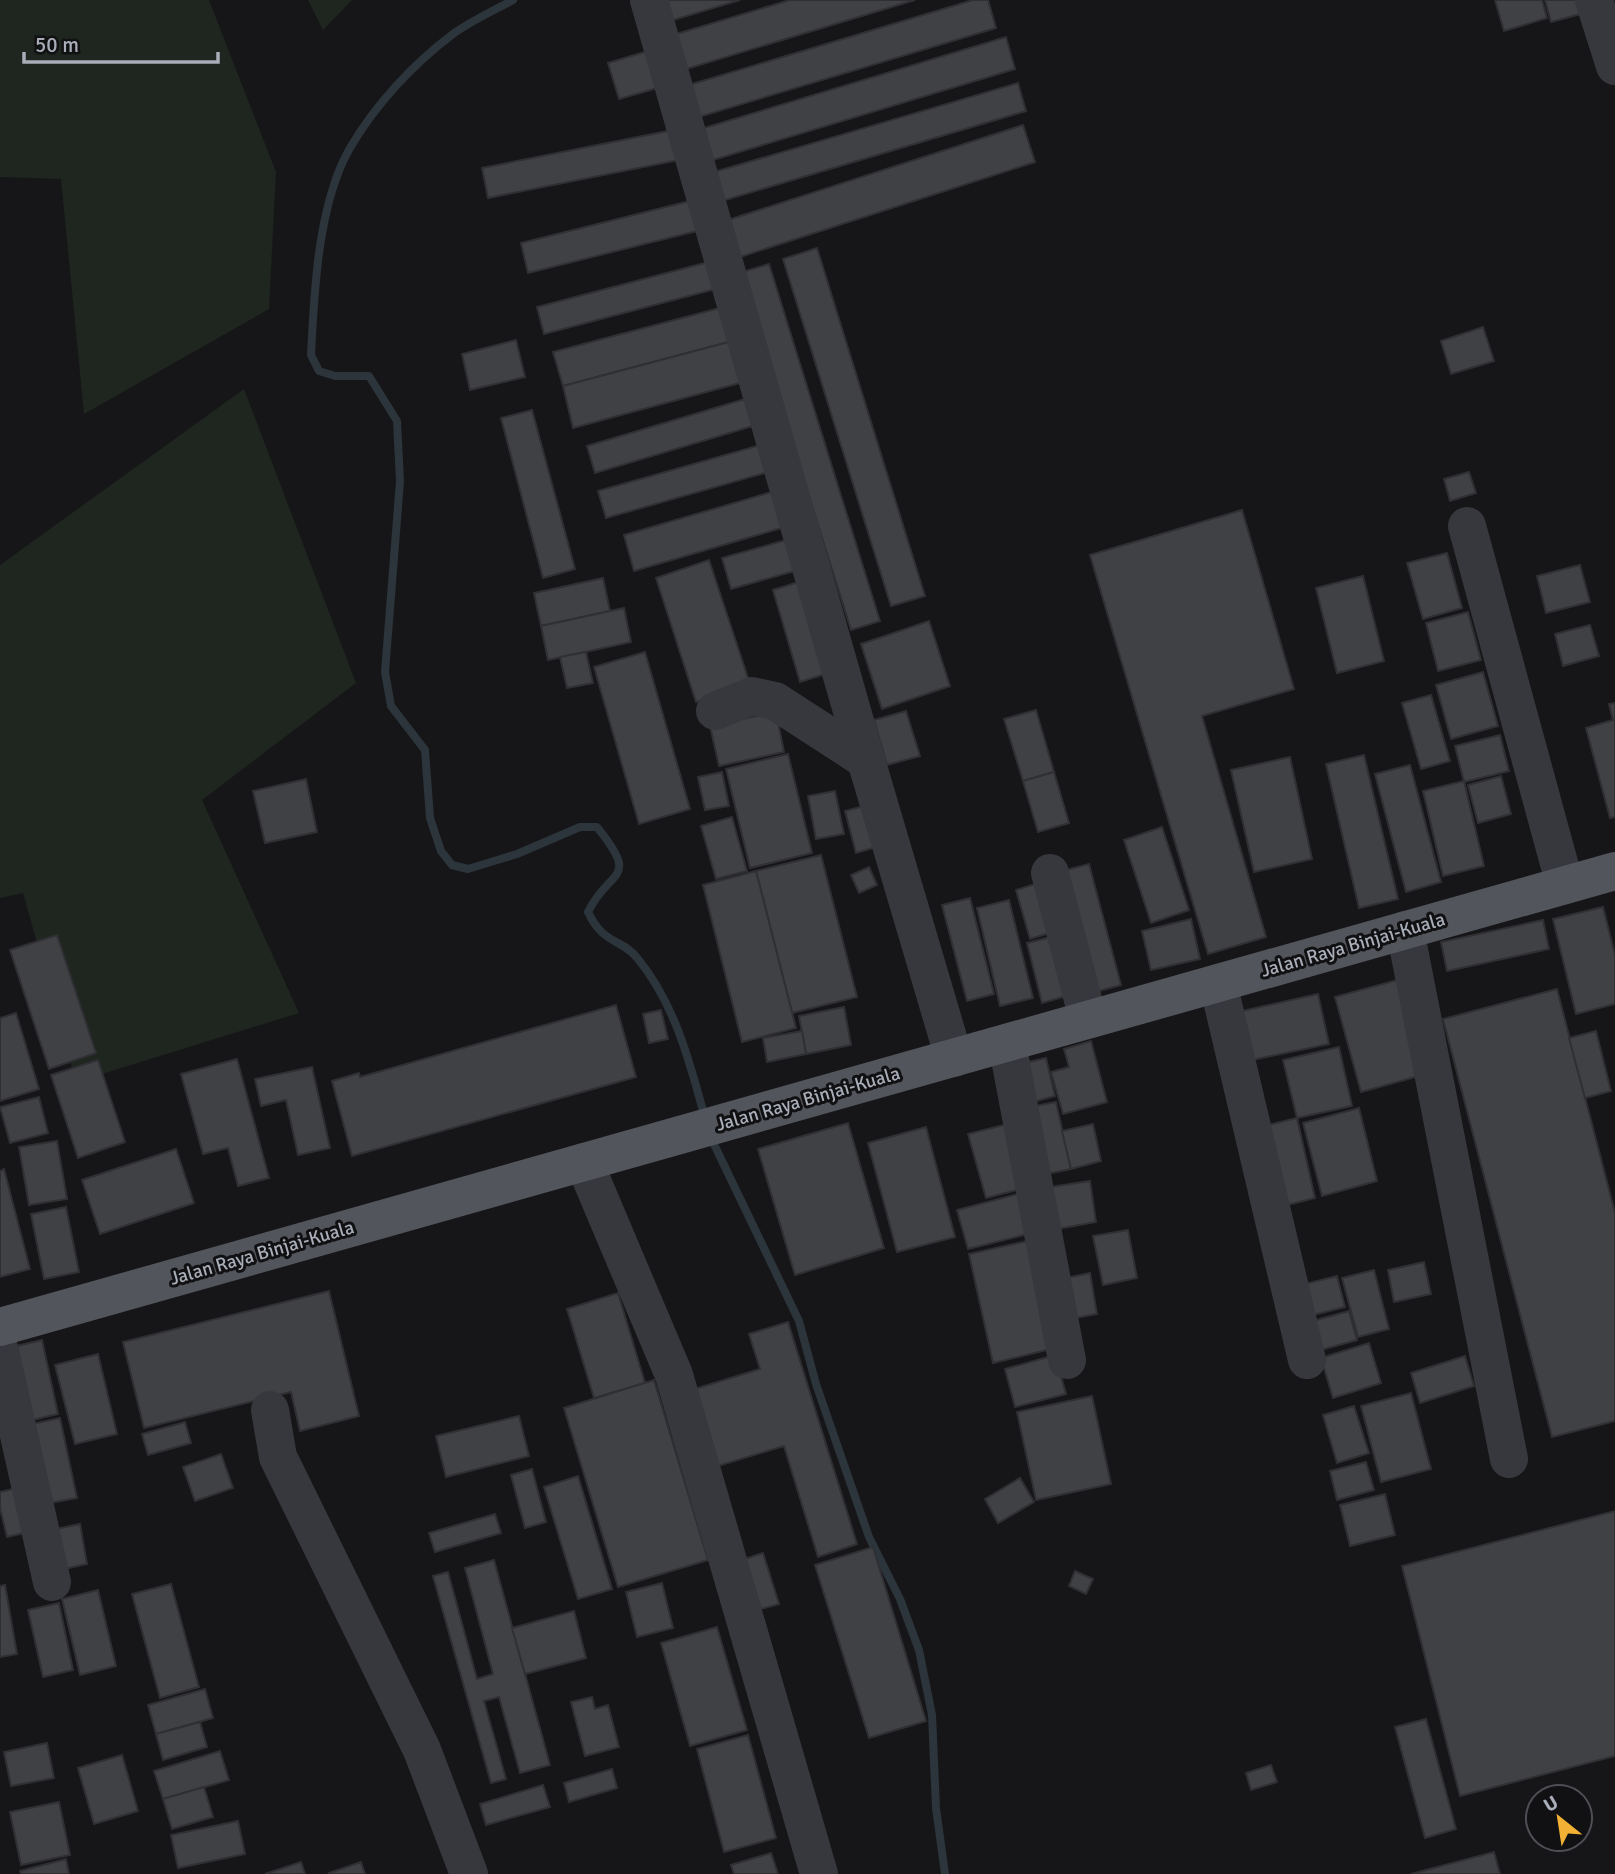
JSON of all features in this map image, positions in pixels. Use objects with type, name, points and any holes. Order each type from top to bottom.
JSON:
[{"type":"main road","name":"Jalan Raya Binjai-Kuala","points":[[0,1327],[1615,871]]},
{"type":"street","points":[[649,0],[954,1058]]},
{"type":"street","points":[[1594,0],[1615,66]]},
{"type":"street","points":[[1467,526],[1565,885]]},
{"type":"street","points":[[715,711],[752,696],[775,701],[866,760]]},
{"type":"street","points":[[1051,873],[1088,1019]]},
{"type":"street","points":[[1405,930],[1509,1459]]},
{"type":"street","points":[[1218,983],[1307,1360]]},
{"type":"street","points":[[1007,1042],[1067,1360]]},
{"type":"street","points":[[584,1162],[674,1375],[818,1874]]},
{"type":"street","points":[[0,1351],[52,1582]]},
{"type":"street","points":[[270,1410],[278,1457],[422,1750],[470,1874]]},
{"type":"shaded area","points":[[0,0],[209,0],[276,172],[269,309],[84,414],[61,179],[0,177]]},
{"type":"shaded area","points":[[308,0],[352,0],[323,30]]},
{"type":"shaded area","points":[[244,389],[356,683],[202,800],[299,1013],[76,1082],[23,893],[0,898],[0,565]]},
{"type":"building","points":[[664,0],[740,0],[670,21]]},
{"type":"building","points":[[790,0],[915,0],[683,70],[673,35]]},
{"type":"building","points":[[973,0],[988,0],[996,28],[692,119],[682,87]]},
{"type":"building","points":[[1495,0],[1542,0],[1547,18],[1504,31]]},
{"type":"building","points":[[1545,0],[1585,0],[1588,12],[1551,22]]},
{"type":"building","points":[[1006,37],[1015,69],[713,160],[704,128]]},
{"type":"building","points":[[651,50],[661,87],[619,99],[608,63]]},
{"type":"building","points":[[1018,83],[1026,111],[722,201],[714,172]]},
{"type":"building","points":[[1023,125],[1035,162],[740,257],[728,220]]},
{"type":"building","points":[[673,130],[679,160],[488,198],[482,168]]},
{"type":"building","points":[[698,199],[705,229],[528,273],[521,243]]},
{"type":"building","points":[[817,248],[925,596],[891,606],[783,259]]},
{"type":"building","points":[[716,260],[723,287],[544,334],[537,307]]},
{"type":"building","points":[[769,264],[880,621],[851,630],[739,273]]},
{"type":"building","points":[[731,305],[740,339],[563,386],[553,352]]},
{"type":"building","points":[[1483,327],[1494,361],[1451,374],[1441,341]]},
{"type":"building","points":[[740,339],[751,380],[573,428],[563,386]]},
{"type":"building","points":[[516,340],[525,377],[470,390],[462,354]]},
{"type":"building","points":[[755,396],[763,423],[595,473],[587,446]]},
{"type":"building","points":[[532,410],[575,569],[543,578],[501,418]]},
{"type":"building","points":[[771,442],[779,469],[606,518],[598,491]]},
{"type":"building","points":[[1469,472],[1476,493],[1450,501],[1444,479]]},
{"type":"building","points":[[782,489],[792,525],[634,571],[624,535]]},
{"type":"building","points":[[1242,510],[1294,689],[1202,716],[1266,937],[1208,954],[1090,555]]},
{"type":"building","points":[[797,537],[805,568],[731,589],[722,558]]},
{"type":"building","points":[[1447,553],[1462,608],[1423,619],[1407,563]]},
{"type":"building","points":[[709,560],[750,684],[696,702],[656,578]]},
{"type":"building","points":[[1580,565],[1590,602],[1546,613],[1537,576]]},
{"type":"building","points":[[1363,576],[1384,661],[1337,673],[1316,588]]},
{"type":"building","points":[[603,578],[610,611],[541,626],[534,593]]},
{"type":"building","points":[[808,579],[835,671],[800,682],[773,590]]},
{"type":"building","points":[[624,608],[631,642],[548,660],[541,626]]},
{"type":"building","points":[[1468,612],[1481,660],[1438,671],[1426,623]]},
{"type":"building","points":[[929,621],[950,686],[882,709],[861,644]]},
{"type":"building","points":[[1590,625],[1599,656],[1563,666],[1555,634]]},
{"type":"building","points":[[586,652],[593,683],[567,688],[560,657]]},
{"type":"building","points":[[645,652],[690,809],[639,824],[594,667]]},
{"type":"building","points":[[1483,672],[1498,726],[1451,739],[1436,685]]},
{"type":"building","points":[[1431,695],[1450,761],[1421,769],[1402,703]]},
{"type":"building","points":[[1615,703],[1615,817],[1610,818],[1586,728],[1613,720],[1609,704]]},
{"type":"building","points":[[1036,710],[1054,772],[1023,781],[1004,719]]},
{"type":"building","points":[[906,711],[920,756],[887,765],[874,720]]},
{"type":"building","points":[[776,712],[784,752],[719,766],[710,726]]},
{"type":"building","points":[[1500,735],[1509,771],[1464,782],[1455,746]]},
{"type":"building","points":[[788,754],[812,853],[750,868],[726,769]]},
{"type":"building","points":[[1364,755],[1398,899],[1359,908],[1326,764]]},
{"type":"building","points":[[1290,757],[1312,859],[1254,872],[1231,770]]},
{"type":"building","points":[[1410,765],[1441,882],[1406,892],[1375,774]]},
{"type":"building","points":[[722,772],[729,806],[705,810],[698,777]]},
{"type":"building","points":[[1054,772],[1069,823],[1038,832],[1023,781]]},
{"type":"building","points":[[1501,776],[1511,814],[1478,823],[1468,785]]},
{"type":"building","points":[[306,779],[317,832],[265,843],[253,791]]},
{"type":"building","points":[[1464,781],[1484,866],[1443,876],[1423,791]]},
{"type":"building","points":[[835,791],[844,834],[816,839],[808,796]]},
{"type":"building","points":[[876,803],[886,844],[856,853],[845,811]]},
{"type":"building","points":[[732,817],[747,871],[716,879],[701,826]]},
{"type":"building","points":[[1162,827],[1189,910],[1151,923],[1124,840]]},
{"type":"building","points":[[821,855],[857,997],[792,1013],[756,871]]},
{"type":"building","points":[[1089,864],[1121,985],[1088,994],[1055,873]]},
{"type":"building","points":[[869,867],[877,885],[859,893],[851,875]]},
{"type":"building","points":[[756,871],[796,1028],[742,1042],[703,885]]},
{"type":"building","points":[[1045,881],[1059,930],[1030,939],[1016,890]]},
{"type":"building","points":[[970,898],[994,994],[967,1001],[942,905]]},
{"type":"building","points":[[1009,900],[1033,998],[1000,1006],[977,908]]},
{"type":"building","points":[[1603,907],[1615,955],[1615,1004],[1576,1014],[1553,919]]},
{"type":"building","points":[[1191,919],[1200,959],[1151,970],[1142,931]]},
{"type":"building","points":[[1543,920],[1549,949],[1447,971],[1441,942]]},
{"type":"building","points":[[1062,934],[1077,993],[1042,1003],[1027,943]]},
{"type":"building","points":[[57,935],[96,1053],[49,1069],[10,950]]},
{"type":"building","points":[[1401,979],[1426,1074],[1361,1092],[1335,997]]},
{"type":"building","points":[[1557,989],[1615,1213],[1615,1421],[1552,1437],[1443,1019]]},
{"type":"building","points":[[1318,994],[1329,1044],[1252,1060],[1242,1011]]},
{"type":"building","points":[[616,1005],[636,1077],[352,1156],[332,1081],[359,1073],[360,1077]]},
{"type":"building","points":[[844,1007],[851,1045],[806,1054],[799,1016]]},
{"type":"building","points":[[661,1010],[668,1039],[649,1043],[643,1014]]},
{"type":"building","points":[[16,1013],[39,1089],[0,1101],[0,1018]]},
{"type":"building","points":[[802,1031],[806,1054],[767,1062],[763,1038]]},
{"type":"building","points":[[1596,1031],[1611,1091],[1585,1098],[1569,1038]]},
{"type":"building","points":[[1091,1041],[1107,1102],[1063,1114],[1051,1072],[1069,1067],[1064,1049]]},
{"type":"building","points":[[1339,1047],[1352,1106],[1297,1118],[1283,1060]]},
{"type":"building","points":[[1046,1058],[1055,1096],[1029,1103],[1020,1064]]},
{"type":"building","points":[[237,1059],[269,1178],[238,1186],[228,1148],[203,1154],[181,1074]]},
{"type":"building","points":[[98,1060],[125,1142],[78,1158],[51,1075]]},
{"type":"building","points":[[312,1067],[330,1148],[298,1155],[286,1100],[261,1106],[255,1079]]},
{"type":"building","points":[[39,1097],[48,1133],[10,1143],[0,1107]]},
{"type":"building","points":[[1056,1102],[1071,1169],[1046,1174],[1030,1107]]},
{"type":"building","points":[[1359,1108],[1377,1181],[1322,1196],[1303,1123]]},
{"type":"building","points":[[1297,1118],[1315,1198],[1287,1205],[1268,1125]]},
{"type":"building","points":[[848,1123],[884,1248],[795,1275],[758,1149]]},
{"type":"building","points":[[1012,1123],[1029,1187],[986,1198],[968,1134]]},
{"type":"building","points":[[1093,1124],[1101,1161],[1071,1169],[1062,1131]]},
{"type":"building","points":[[926,1127],[955,1237],[897,1252],[868,1143]]},
{"type":"building","points":[[57,1141],[67,1199],[29,1205],[19,1147]]},
{"type":"building","points":[[176,1149],[194,1203],[100,1234],[82,1180]]},
{"type":"building","points":[[4,1169],[30,1269],[0,1277],[0,1171]]},
{"type":"building","points":[[1090,1181],[1096,1222],[1057,1229],[1050,1187]]},
{"type":"building","points":[[1018,1194],[1028,1234],[968,1249],[957,1210]]},
{"type":"building","points":[[66,1207],[79,1272],[44,1279],[31,1214]]},
{"type":"building","points":[[1128,1230],[1137,1278],[1103,1285],[1093,1236]]},
{"type":"building","points":[[1027,1241],[1051,1349],[993,1363],[969,1254]]},
{"type":"building","points":[[1424,1262],[1431,1294],[1394,1302],[1388,1270]]},
{"type":"building","points":[[1374,1270],[1389,1329],[1358,1337],[1342,1278]]},
{"type":"building","points":[[1090,1273],[1097,1314],[1069,1319],[1061,1279]]},
{"type":"building","points":[[1337,1276],[1345,1307],[1301,1318],[1293,1287]]},
{"type":"building","points":[[329,1291],[359,1416],[300,1431],[291,1392],[144,1428],[123,1342]]},
{"type":"building","points":[[618,1293],[645,1383],[594,1398],[567,1309]]},
{"type":"building","points":[[1349,1311],[1357,1340],[1310,1353],[1302,1324]]},
{"type":"building","points":[[788,1322],[857,1544],[818,1557],[784,1446],[711,1468],[688,1391],[760,1369],[749,1334]]},
{"type":"building","points":[[42,1340],[58,1414],[28,1421],[4,1349]]},
{"type":"building","points":[[1369,1343],[1381,1383],[1333,1398],[1321,1358]]},
{"type":"building","points":[[98,1354],[117,1434],[75,1444],[55,1365]]},
{"type":"building","points":[[1055,1355],[1066,1394],[1015,1407],[1005,1369]]},
{"type":"building","points":[[1465,1356],[1474,1386],[1420,1403],[1411,1373]]},
{"type":"building","points":[[654,1380],[708,1560],[618,1587],[564,1408]]},
{"type":"building","points":[[1411,1393],[1431,1469],[1381,1482],[1361,1406]]},
{"type":"building","points":[[1092,1396],[1111,1484],[1036,1500],[1017,1412]]},
{"type":"building","points":[[1354,1406],[1369,1453],[1337,1463],[1323,1415]]},
{"type":"building","points":[[519,1416],[529,1456],[446,1477],[436,1436]]},
{"type":"building","points":[[60,1418],[77,1498],[39,1505],[23,1426]]},
{"type":"building","points":[[185,1422],[191,1443],[148,1455],[142,1434]]},
{"type":"building","points":[[221,1454],[233,1488],[195,1501],[183,1467]]},
{"type":"building","points":[[1366,1462],[1374,1490],[1337,1500],[1330,1471]]},
{"type":"building","points":[[532,1469],[546,1522],[525,1528],[511,1475]]},
{"type":"building","points":[[578,1476],[612,1589],[578,1599],[544,1487]]},
{"type":"building","points":[[1020,1478],[1034,1502],[998,1523],[985,1499]]},
{"type":"building","points":[[26,1486],[37,1530],[7,1537],[0,1508],[0,1492]]},
{"type":"building","points":[[1385,1494],[1395,1535],[1350,1546],[1340,1505]]},
{"type":"building","points":[[1615,1511],[1615,1756],[1460,1796],[1402,1566]]},
{"type":"building","points":[[495,1514],[501,1533],[435,1552],[429,1533]]},
{"type":"building","points":[[80,1524],[87,1564],[55,1571],[46,1531]]},
{"type":"building","points":[[873,1547],[926,1721],[869,1738],[815,1565]]},
{"type":"building","points":[[763,1553],[779,1604],[761,1609],[745,1559]]},
{"type":"building","points":[[494,1560],[550,1765],[520,1773],[499,1697],[484,1701],[506,1779],[491,1783],[433,1576],[448,1572],[477,1679],[493,1674],[465,1568]]},
{"type":"building","points":[[1075,1571],[1093,1579],[1086,1594],[1069,1586]]},
{"type":"building","points":[[662,1583],[673,1628],[637,1637],[626,1592]]},
{"type":"building","points":[[171,1584],[199,1687],[160,1698],[132,1594]]},
{"type":"building","points":[[5,1585],[17,1654],[0,1657],[0,1586]]},
{"type":"building","points":[[98,1590],[116,1666],[80,1675],[62,1599]]},
{"type":"building","points":[[59,1603],[73,1670],[43,1677],[28,1610]]},
{"type":"building","points":[[574,1611],[586,1658],[525,1674],[512,1628]]},
{"type":"building","points":[[717,1627],[747,1730],[690,1746],[661,1643]]},
{"type":"building","points":[[205,1689],[213,1718],[156,1734],[148,1705]]},
{"type":"building","points":[[592,1697],[595,1709],[608,1705],[619,1747],[585,1756],[571,1702]]},
{"type":"building","points":[[1426,1719],[1456,1829],[1425,1838],[1395,1727]]},
{"type":"building","points":[[200,1722],[207,1747],[163,1760],[156,1734]]},
{"type":"building","points":[[748,1735],[776,1838],[724,1852],[697,1749]]},
{"type":"building","points":[[47,1743],[54,1778],[11,1786],[4,1752]]},
{"type":"building","points":[[220,1751],[229,1780],[163,1799],[154,1771]]},
{"type":"building","points":[[122,1755],[138,1811],[94,1824],[78,1768]]},
{"type":"building","points":[[1271,1765],[1277,1782],[1251,1790],[1246,1773]]},
{"type":"building","points":[[612,1769],[617,1788],[569,1802],[564,1783]]},
{"type":"building","points":[[543,1785],[550,1807],[486,1825],[480,1804]]},
{"type":"building","points":[[204,1787],[213,1817],[172,1829],[163,1799]]},
{"type":"building","points":[[59,1802],[70,1855],[21,1865],[10,1812]]},
{"type":"building","points":[[238,1821],[245,1854],[178,1868],[171,1835]]},
{"type":"building","points":[[1494,1852],[1500,1874],[1411,1874]]},
{"type":"building","points":[[771,1853],[778,1874],[734,1874],[731,1865]]},
{"type":"building","points":[[66,1859],[69,1874],[21,1874],[20,1871]]},
{"type":"building","points":[[301,1862],[305,1874],[265,1874]]},
{"type":"building","points":[[361,1862],[365,1874],[329,1873]]},
{"type":"waterway","points":[[513,0],[460,29],[424,58],[383,101],[350,148],[339,170],[324,221],[316,277],[311,355],[319,371],[335,376],[369,376],[397,421],[400,481],[385,672],[391,706],[425,750],[430,818],[441,851],[452,865],[468,869],[517,854],[580,827],[597,827],[617,857],[619,866],[617,873],[588,912],[600,931],[632,952],[662,995],[680,1035],[705,1118]]},
{"type":"waterway","points":[[711,1138],[799,1321],[816,1384],[869,1537],[900,1599],[919,1650],[932,1715],[936,1808],[945,1874]]}]
